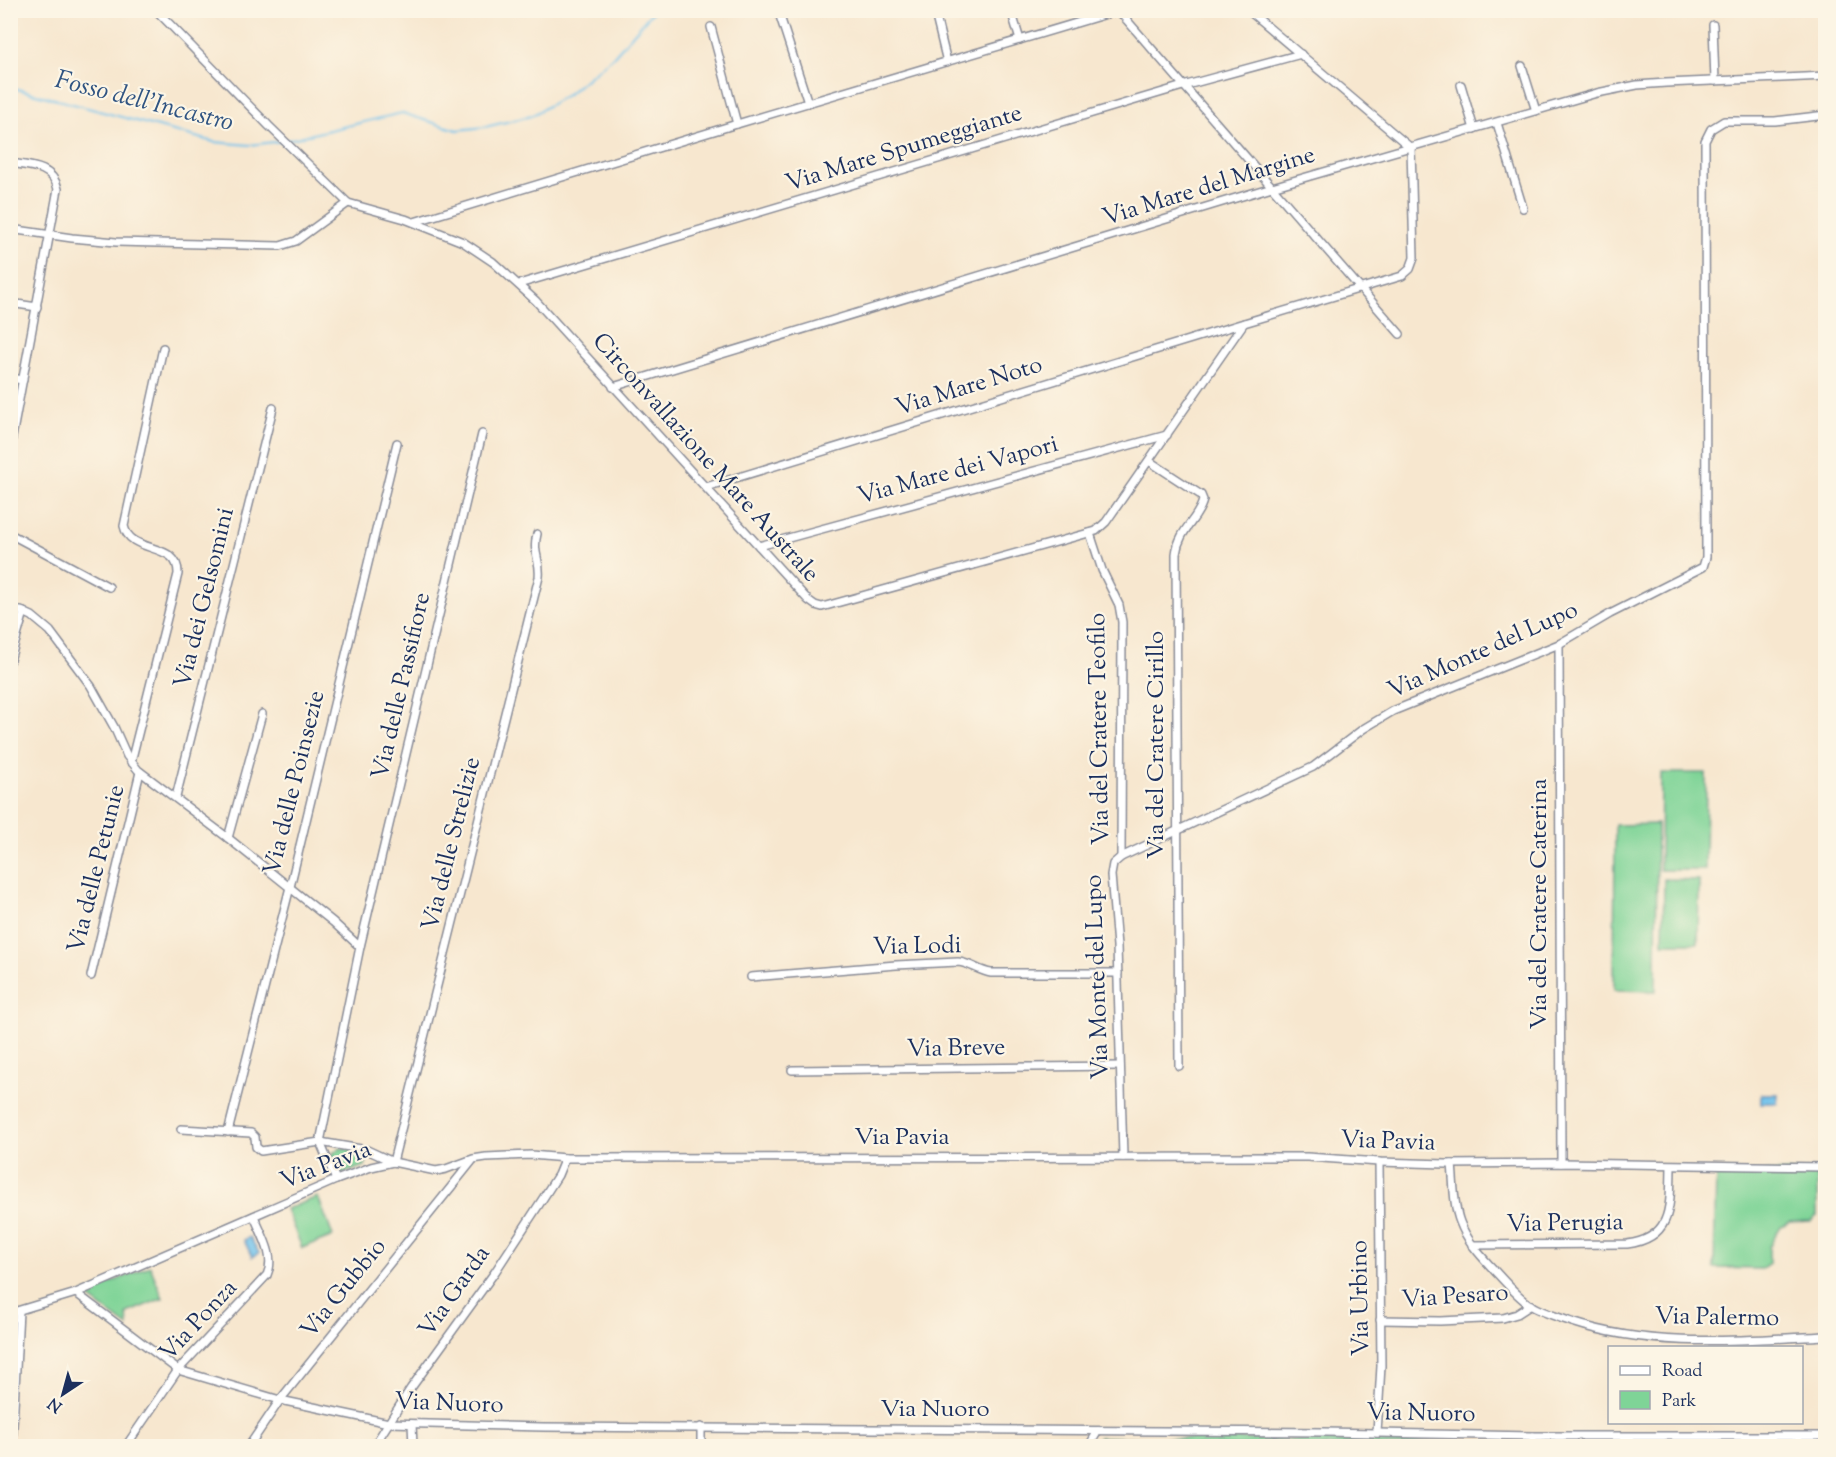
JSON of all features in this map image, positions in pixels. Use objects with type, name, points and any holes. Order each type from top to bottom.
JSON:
[{"type":"street","points":[[10,228],[49,235],[116,242],[280,246],[296,242],[348,202],[156,10]]},
{"type":"street","points":[[1011,10],[1020,40]]},
{"type":"street","points":[[1244,323],[1404,275],[1413,263],[1411,148],[1248,10]]},
{"type":"street","points":[[414,222],[1119,11],[1400,334]]},
{"type":"street","points":[[779,13],[807,103]]},
{"type":"street","points":[[936,17],[947,62]]},
{"type":"street","points":[[1713,25],[1714,81]]},
{"type":"street","points":[[711,27],[737,124]]},
{"type":"street","name":"Via Mare Spumeggiante","points":[[519,284],[1183,86],[1301,54]]},
{"type":"street","points":[[1522,66],[1536,111]]},
{"type":"street","name":"Via Mare del Margine","points":[[613,387],[1272,188],[1597,93],[1666,83],[1826,76]]},
{"type":"street","points":[[1461,85],[1474,129]]},
{"type":"street","name":"Via Monte del Lupo","points":[[1123,1157],[1117,938],[1111,872],[1113,864],[1121,857],[1313,767],[1363,729],[1393,711],[1559,644],[1610,614],[1703,567],[1706,557],[1703,150],[1706,137],[1711,129],[1725,121],[1775,121],[1826,115]]},
{"type":"street","points":[[1497,123],[1523,208]]},
{"type":"street","points":[[10,163],[46,171],[54,178],[58,189],[10,448]]},
{"type":"street","name":"Circonvallazione Mare Australe","points":[[348,202],[414,222],[469,245],[519,284],[815,606],[822,606],[1099,529],[1244,323]]},
{"type":"street","points":[[10,303],[37,307]]},
{"type":"street","name":"Via Mare Noto","points":[[706,487],[1244,323]]},
{"type":"street","points":[[131,762],[178,572],[176,562],[167,553],[137,543],[127,534],[124,526],[163,348]]},
{"type":"street","points":[[10,378],[23,380]]},
{"type":"street","name":"Via dei Gelsomini","points":[[176,797],[273,408]]},
{"type":"street","name":"Via delle Passifiore","points":[[320,1142],[360,947],[482,434]]},
{"type":"street","name":"Via Mare dei Vapori","points":[[759,546],[1167,435]]},
{"type":"street","name":"Via delle Poinsezie","points":[[228,1132],[290,887],[397,443]]},
{"type":"street","name":"Via del Cratere Cirillo","points":[[1149,461],[1200,495],[1203,500],[1201,507],[1182,534],[1177,544],[1176,554],[1179,1066]]},
{"type":"street","name":"Via del Cratere Teofilo","points":[[1090,533],[1102,570],[1119,605],[1122,622],[1121,857]]},
{"type":"street","points":[[10,534],[110,587]]},
{"type":"street","name":"Via delle Strelizie","points":[[393,1162],[538,577],[539,564],[535,546],[537,534]]},
{"type":"street","points":[[10,610],[24,612],[47,628],[87,680],[131,762],[140,772],[176,797],[290,887],[360,947]]},
{"type":"street","points":[[10,660],[24,612]]},
{"type":"street","name":"Via del Cratere Caterina","points":[[1559,644],[1561,1163]]},
{"type":"street","points":[[228,838],[262,714]]},
{"type":"street","name":"Via delle Petunie","points":[[91,976],[140,772]]},
{"type":"street","name":"Via Lodi","points":[[751,977],[957,962],[994,973],[1118,973]]},
{"type":"street","name":"Via Breve","points":[[792,1070],[1120,1066]]},
{"type":"street","points":[[181,1129],[253,1134],[256,1147],[261,1151],[320,1142],[371,1151],[393,1162]]},
{"type":"street","points":[[320,1142],[336,1180]]},
{"type":"street","name":"Via Pavia","points":[[10,1313],[76,1293],[336,1180],[371,1167],[393,1162],[436,1171],[452,1168],[473,1159],[525,1155],[565,1158],[1307,1157],[1452,1164],[1561,1163],[1826,1167]]},
{"type":"street","name":"Via Garda","points":[[374,1446],[411,1388],[495,1272],[558,1175],[565,1158]]},
{"type":"street","name":"Via Gubbio","points":[[249,1446],[280,1400],[473,1159]]},
{"type":"street","name":"Via Urbino","points":[[1377,1433],[1381,1366],[1379,1162]]},
{"type":"street","name":"Via Palermo","points":[[1452,1164],[1458,1216],[1464,1232],[1472,1245],[1504,1281],[1531,1305],[1589,1327],[1658,1339],[1709,1342],[1826,1336]]},
{"type":"street","name":"Via Perugia","points":[[1472,1245],[1627,1244],[1643,1241],[1657,1233],[1666,1218],[1669,1206],[1671,1166]]},
{"type":"street","name":"Via Ponza","points":[[126,1446],[178,1370],[264,1280],[269,1271],[271,1259],[254,1216]]},
{"type":"street","name":"Via Nuoro","points":[[76,1293],[178,1370],[280,1400],[389,1423],[543,1427],[701,1426],[1533,1436],[1826,1436]]},
{"type":"street","name":"Via Pesaro","points":[[1380,1320],[1440,1321],[1503,1318],[1517,1314],[1531,1305]]},
{"type":"street","points":[[12,1446],[13,1374],[19,1311]]},
{"type":"street","points":[[412,1424],[412,1446]]},
{"type":"street","points":[[701,1426],[701,1446]]},
{"type":"street","points":[[1089,1446],[1098,1431]]},
{"type":"street","points":[[1533,1436],[1533,1446]]},
{"type":"green space","points":[[1661,773],[1706,773],[1705,870],[1660,870]]},
{"type":"green space","points":[[1657,824],[1656,991],[1614,990],[1615,825]]},
{"type":"green space","points":[[1664,879],[1699,880],[1698,943],[1663,943]]},
{"type":"green space","points":[[341,1148],[361,1152],[367,1159],[365,1166],[342,1174],[336,1171],[332,1163],[332,1156]]},
{"type":"green space","points":[[1817,1171],[1817,1216],[1811,1221],[1789,1222],[1781,1226],[1769,1247],[1769,1264],[1762,1269],[1714,1268],[1716,1173]]},
{"type":"green space","points":[[318,1197],[333,1236],[302,1248],[286,1209]]},
{"type":"green space","points":[[150,1266],[163,1298],[127,1313],[128,1327],[84,1294]]},
{"type":"green space","points":[[1099,1437],[1491,1443],[1491,1446],[1093,1446]]},
{"type":"water","points":[[1761,1094],[1778,1094],[1777,1103],[1761,1103]]},
{"type":"water","points":[[250,1237],[259,1253],[252,1257],[244,1240]]},
{"type":"waterway","name":"Fosso dell'Incastro","points":[[287,140],[402,113],[457,130],[485,127],[531,116],[568,94],[613,57],[654,10]]},
{"type":"waterway","name":"Fosso dell'Incastro","points":[[10,87],[214,142],[250,145],[282,141]]}]
